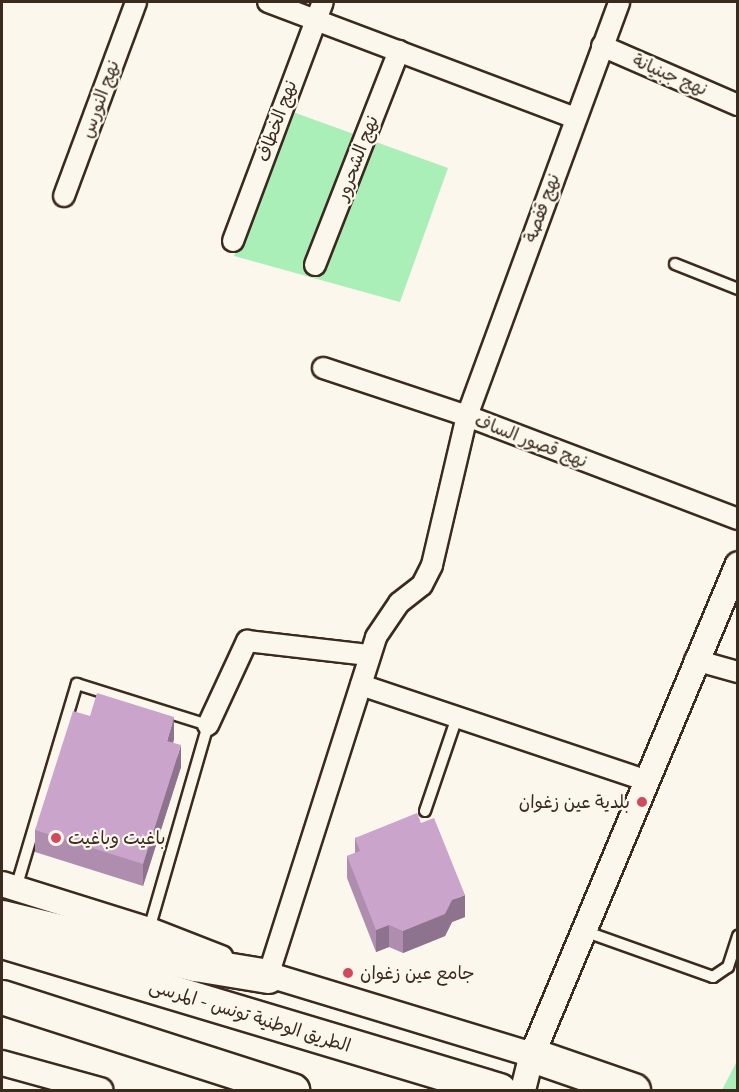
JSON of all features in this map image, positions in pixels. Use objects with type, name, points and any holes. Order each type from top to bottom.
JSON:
[{"type":"highway","points":[[6,896],[195,964],[268,976]]},
{"type":"highway","name":"الطريق الوطنية تونس - المرسى","points":[[2,941],[499,1090]]},
{"type":"highway","points":[[2,998],[292,1090]]},
{"type":"highway","points":[[532,1055],[633,1090]]},
{"type":"street","name":"نهج النورس","points":[[64,196],[136,2]]},
{"type":"street","points":[[268,2],[319,10],[399,51],[575,118]]},
{"type":"street","name":"نهج قفصة","points":[[268,976],[361,685],[368,655],[389,615],[422,585],[432,565],[467,416],[619,2]]},
{"type":"street","name":"نهج الخطاف","points":[[233,241],[319,10]]},
{"type":"street","name":"نهج جبنيانة","points":[[602,46],[738,105]]},
{"type":"street","name":"نهج الشحرور","points":[[315,265],[399,51]]},
{"type":"street","name":"نهج قصور الساف","points":[[323,368],[467,416],[738,519]]},
{"type":"street","points":[[523,1090],[532,1055],[648,781],[695,660],[738,564]]},
{"type":"street","points":[[208,725],[247,641],[368,655]]},
{"type":"street","points":[[695,660],[738,672]]},
{"type":"street","points":[[361,685],[648,781]]},
{"type":"street","points":[[6,896],[149,930],[268,976],[532,1055]]},
{"type":"street","points":[[2,1063],[100,1090]]},
{"type":"lane","points":[[675,264],[738,289]]},
{"type":"lane","points":[[6,896],[77,684],[208,725],[149,930]]},
{"type":"lane","points":[[425,811],[457,717]]},
{"type":"lane","points":[[584,931],[713,977],[728,967],[738,936]]},
{"type":"green space","points":[[290,111],[448,168],[400,302],[234,256]]},
{"type":"green space","points":[[737,1061],[737,1090],[722,1090]]},
{"type":"building","points":[[97,693],[174,717],[167,741],[181,745],[143,864],[35,830],[73,711],[90,716]]},
{"type":"building","points":[[417,813],[421,823],[434,818],[465,895],[452,900],[445,914],[403,931],[389,925],[376,930],[347,856],[360,851],[355,838]]},
{"type":"place","name":"بلدية عين زغوان","points":[[642,802]]},
{"type":"place","name":"باغيت وباغيت","points":[[56,838]]},
{"type":"place","name":"جامع عين زغوان","points":[[348,973]]}]
